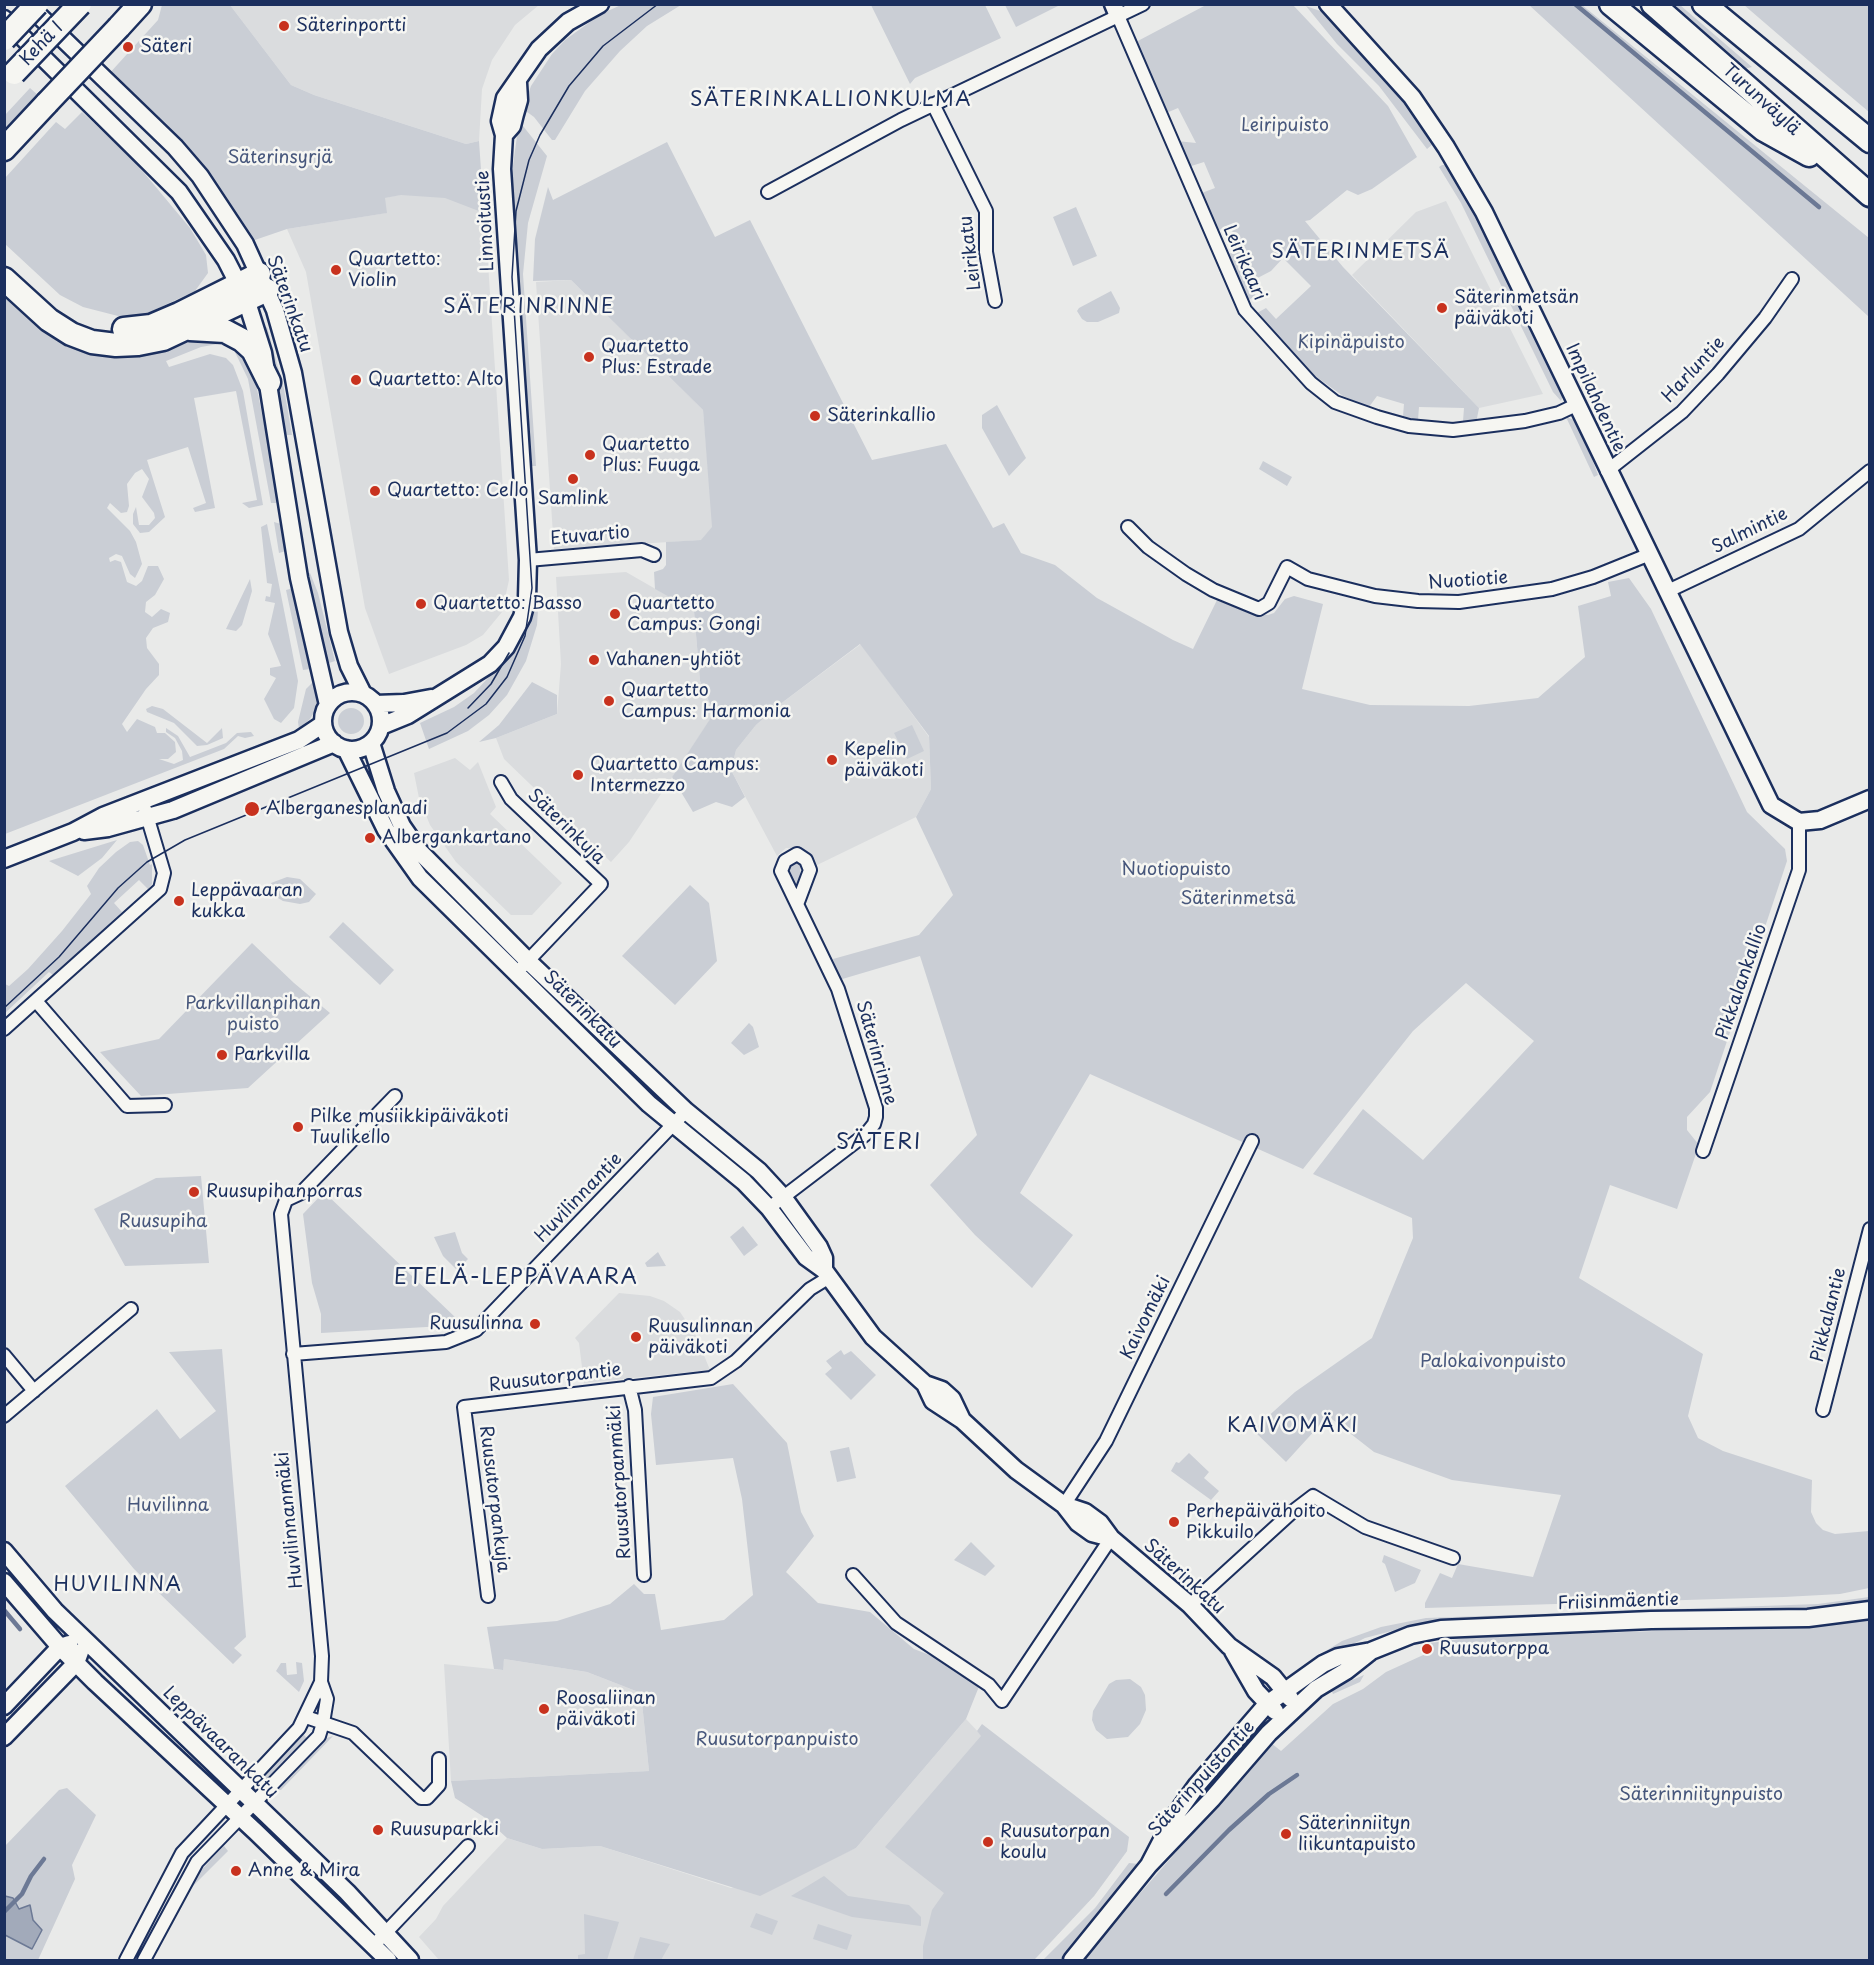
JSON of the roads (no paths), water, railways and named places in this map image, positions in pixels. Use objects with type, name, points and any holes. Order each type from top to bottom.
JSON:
[{"type":"highway","name":"Kehä I","points":[[4,39],[37,4]]},
{"type":"highway","name":"Kehä I","points":[[9,78],[80,4]]},
{"type":"highway","points":[[4,149],[140,4]]},
{"type":"highway","points":[[1611,4],[1764,130],[1842,173]]},
{"type":"highway","name":"Turunväylä","points":[[1653,4],[1869,195]]},
{"type":"highway","name":"Turunväylä","points":[[1704,4],[1869,141]]},
{"type":"highway","points":[[1729,4],[1770,59]]},
{"type":"highway","points":[[4,262],[39,296],[61,312],[82,323],[106,329],[130,330],[151,326],[253,286]]},
{"type":"highway","points":[[4,279],[49,320],[71,334],[92,342],[138,344],[163,339],[185,329],[253,286]]},
{"type":"highway","points":[[185,329],[212,329],[232,334],[253,350],[269,382]]},
{"type":"main road","name":"Säterinkatu","points":[[27,4],[182,154],[220,204],[245,244],[299,578],[328,705]]},
{"type":"main road","name":"Linnoitustie","points":[[381,726],[408,715],[490,664],[506,647],[519,626],[527,598],[528,560],[502,169],[504,135],[500,121],[505,98],[518,83],[528,63],[558,30],[600,4]]},
{"type":"main road","name":"Impilahdentie","points":[[1328,4],[1412,97],[1446,147],[1504,251],[1763,793],[1771,805],[1799,822]]},
{"type":"main road","name":"Säterinkatu","points":[[4,19],[179,192],[253,286],[293,373],[339,632],[349,666],[369,699]]},
{"type":"main road","points":[[145,808],[173,810],[340,746],[359,749],[371,743],[381,726],[380,715],[369,699],[344,693],[328,705],[323,724],[327,735],[340,746]]},
{"type":"main road","name":"Linnoitustie","points":[[369,699],[404,703],[437,697]]},
{"type":"main road","points":[[4,859],[73,832],[103,816],[145,808],[299,740],[323,724]]},
{"type":"main road","name":"Säterinkatu","points":[[371,743],[386,790],[402,826],[420,852],[522,967],[673,1125],[744,1182],[769,1208],[806,1257],[826,1274],[873,1337],[925,1384],[933,1401],[962,1420],[1016,1470],[1064,1505],[1085,1512],[1100,1523],[1111,1538],[1191,1605],[1229,1646],[1256,1691],[1283,1719]]},
{"type":"main road","name":"Säterinkatu","points":[[340,746],[400,853],[420,879],[686,1111],[759,1171],[783,1197],[819,1247],[824,1258],[826,1274]]},
{"type":"main road","points":[[1799,822],[1820,820],[1869,799]]},
{"type":"main road","name":"Leppävaarankatu","points":[[4,1551],[55,1611],[256,1804],[386,1932],[410,1960]]},
{"type":"main road","points":[[4,1582],[76,1663],[388,1960]]},
{"type":"main road","name":"Friisinmäentie","points":[[1267,1704],[1323,1664],[1338,1657],[1371,1651],[1411,1635],[1442,1629],[1651,1620],[1808,1618],[1869,1610]]},
{"type":"main road","points":[[4,1706],[60,1647],[85,1640]]},
{"type":"main road","points":[[4,1737],[76,1663],[85,1640]]},
{"type":"main road","name":"Säterinkatu","points":[[1229,1646],[1273,1677],[1296,1706]]},
{"type":"main road","name":"Friisinmäentie","points":[[1283,1719],[1296,1706],[1371,1651]]},
{"type":"main road","name":"Säterinpuistontie","points":[[1149,1866],[1174,1817],[1197,1785],[1267,1704]]},
{"type":"main road","name":"Säterinpuistontie","points":[[1072,1960],[1149,1866],[1283,1719]]},
{"type":"street","points":[[768,192],[1116,10],[1143,4]]},
{"type":"street","name":"Leirikaari","points":[[1116,10],[1245,310],[1311,384],[1335,402],[1377,417],[1409,426],[1453,430],[1525,421],[1559,413],[1576,405]]},
{"type":"street","name":"Leirikatu","points":[[933,104],[986,211],[986,252],[995,301]]},
{"type":"street","name":"Harluntie","points":[[1608,471],[1682,412],[1718,374],[1765,318],[1792,279]]},
{"type":"street","name":"Salmintie","points":[[1668,591],[1799,529],[1869,471]]},
{"type":"street","name":"Nuotiotie","points":[[1128,527],[1148,547],[1186,574],[1213,590],[1255,609],[1269,603],[1287,567],[1308,579],[1376,596],[1418,602],[1459,602],[1552,589],[1593,577],[1650,554]]},
{"type":"street","name":"Etuvartio","points":[[528,560],[642,550],[654,555]]},
{"type":"street","name":"Säterinkuja","points":[[501,782],[512,799],[601,885],[522,967]]},
{"type":"street","points":[[4,1029],[162,886],[164,873],[145,808]]},
{"type":"street","name":"Pikkalankallio","points":[[1703,1151],[1800,870],[1799,822]]},
{"type":"street","name":"Säterinrinne","points":[[769,1208],[868,1132],[874,1124],[877,1112],[838,989],[798,902]]},
{"type":"street","points":[[36,1001],[127,1106],[165,1105]]},
{"type":"street","name":"Huvilinnanmäki","points":[[144,1960],[197,1862],[256,1804],[319,1736],[323,1723],[327,1698],[321,1682],[322,1656],[281,1214],[286,1200],[301,1193],[395,1096]]},
{"type":"street","name":"Huvilinnantie","points":[[293,1354],[446,1342],[476,1330],[686,1111]]},
{"type":"street","name":"Kaivomäki","points":[[1064,1505],[1106,1441],[1252,1141]]},
{"type":"street","name":"Pikkalantie","points":[[1823,1410],[1869,1229]]},
{"type":"street","name":"Ruusutorpantie","points":[[464,1407],[711,1378],[720,1374],[826,1274]]},
{"type":"street","points":[[4,1416],[130,1309]]},
{"type":"street","points":[[4,1355],[34,1391]]},
{"type":"street","name":"Ruusutorpanmäki","points":[[629,1386],[635,1410],[644,1575]]},
{"type":"street","name":"Ruusutorpankuja","points":[[464,1407],[488,1596]]},
{"type":"street","points":[[1191,1605],[1292,1512],[1313,1496],[1365,1527],[1453,1558]]},
{"type":"street","points":[[853,1575],[896,1623],[989,1685],[1002,1701],[1111,1538]]},
{"type":"street","name":"Huvilinnanmäki","points":[[126,1960],[182,1852],[299,1728],[321,1682]]},
{"type":"street","points":[[306,1717],[357,1737],[421,1798],[432,1794],[439,1785],[440,1759]]},
{"type":"street","points":[[373,1946],[468,1846]]},
{"type":"water","points":[[5,1896],[13,1898],[19,1909],[30,1905],[33,1920],[42,1930],[32,1949],[5,1935]]},
{"type":"waterway","points":[[1575,4],[1819,207]]},
{"type":"waterway","points":[[4,1610],[20,1629]]},
{"type":"waterway","points":[[1166,1894],[1229,1830],[1269,1794],[1297,1775]]},
{"type":"waterway","points":[[4,1912],[22,1894],[31,1876],[44,1859]]},
{"type":"tram line","points":[[4,1008],[59,957],[118,888],[147,862],[185,840],[447,733],[486,704],[507,677],[525,636],[532,588],[512,277],[516,211],[529,160],[540,135],[569,86],[603,46],[658,4]]},
{"type":"tram line","points":[[468,708],[491,684],[509,653]]},
{"type":"place","name":"Säterinportti","points":[[284,26]]},
{"type":"place","name":"Säteri","points":[[128,47]]},
{"type":"place","name":"Quartetto: Violin","points":[[336,270]]},
{"type":"place","name":"Säterinmetsän päiväkoti","points":[[1442,308]]},
{"type":"place","name":"Quartetto Plus: Estrade","points":[[589,357]]},
{"type":"place","name":"Quartetto: Alto","points":[[356,380]]},
{"type":"place","name":"Säterinkallio","points":[[815,416]]},
{"type":"place","name":"Quartetto Plus: Fuuga","points":[[590,455]]},
{"type":"place","name":"Samlink","points":[[573,479]]},
{"type":"place","name":"Quartetto: Cello","points":[[375,491]]},
{"type":"place","name":"Quartetto: Basso","points":[[421,604]]},
{"type":"place","name":"Quartetto Campus: Gongi","points":[[615,614]]},
{"type":"place","name":"Vahanen-yhtiöt","points":[[594,660]]},
{"type":"place","name":"Quartetto Campus: Harmonia","points":[[609,701]]},
{"type":"place","name":"Kepelin päiväkoti","points":[[832,760]]},
{"type":"place","name":"Quartetto Campus: Intermezzo","points":[[578,775]]},
{"type":"place","name":"Alberganesplanadi","points":[[252,809]]},
{"type":"place","name":"Albergankartano","points":[[370,838]]},
{"type":"place","name":"Leppävaaran kukka","points":[[179,901]]},
{"type":"place","name":"Parkvilla","points":[[222,1055]]},
{"type":"place","name":"Pilke musiikkipäiväkoti Tuulikello","points":[[298,1127]]},
{"type":"place","name":"Ruusupihanporras","points":[[194,1192]]},
{"type":"place","name":"Ruusulinna","points":[[535,1324]]},
{"type":"place","name":"Ruusulinnan päiväkoti","points":[[636,1337]]},
{"type":"place","name":"Perhepäivähoito Pikkuilo","points":[[1174,1522]]},
{"type":"place","name":"Ruusutorppa","points":[[1427,1649]]},
{"type":"place","name":"Roosaliinan päiväkoti","points":[[544,1709]]},
{"type":"place","name":"Ruusuparkki","points":[[378,1830]]},
{"type":"place","name":"Säterinniityn liikuntapuisto","points":[[1286,1834]]},
{"type":"place","name":"Ruusutorpan koulu","points":[[988,1842]]},
{"type":"place","name":"Anne & Mira","points":[[236,1871]]},
{"type":"district","name":"SÄTERINKALLIONKULMA","points":[[831,100]]},
{"type":"district","name":"SÄTERINMETSÄ","points":[[1361,252]]},
{"type":"district","name":"SÄTERINRINNE","points":[[529,307]]},
{"type":"district","name":"SÄTERI","points":[[879,1143]]},
{"type":"district","name":"ETELÄ-LEPPÄVAARA","points":[[516,1278]]},
{"type":"district","name":"KAIVOMÄKI","points":[[1293,1426]]},
{"type":"district","name":"HUVILINNA","points":[[118,1585]]},
{"type":"park label","name":"Leiripuisto","points":[[1285,126]]},
{"type":"park label","name":"Säterinsyrjä","points":[[280,158]]},
{"type":"park label","name":"Kipinäpuisto","points":[[1351,343]]},
{"type":"park label","name":"Nuotiopuisto","points":[[1176,870]]},
{"type":"park label","name":"Säterinmetsä","points":[[1238,899]]},
{"type":"park label","name":"Parkvillanpihan puisto","points":[[253,1014]]},
{"type":"park label","name":"Ruusupiha","points":[[163,1222]]},
{"type":"park label","name":"Palokaivonpuisto","points":[[1493,1362]]},
{"type":"park label","name":"Huvilinna","points":[[168,1506]]},
{"type":"park label","name":"Ruusutorpanpuisto","points":[[777,1740]]},
{"type":"park label","name":"Säterinniitynpuisto","points":[[1701,1795]]}]
